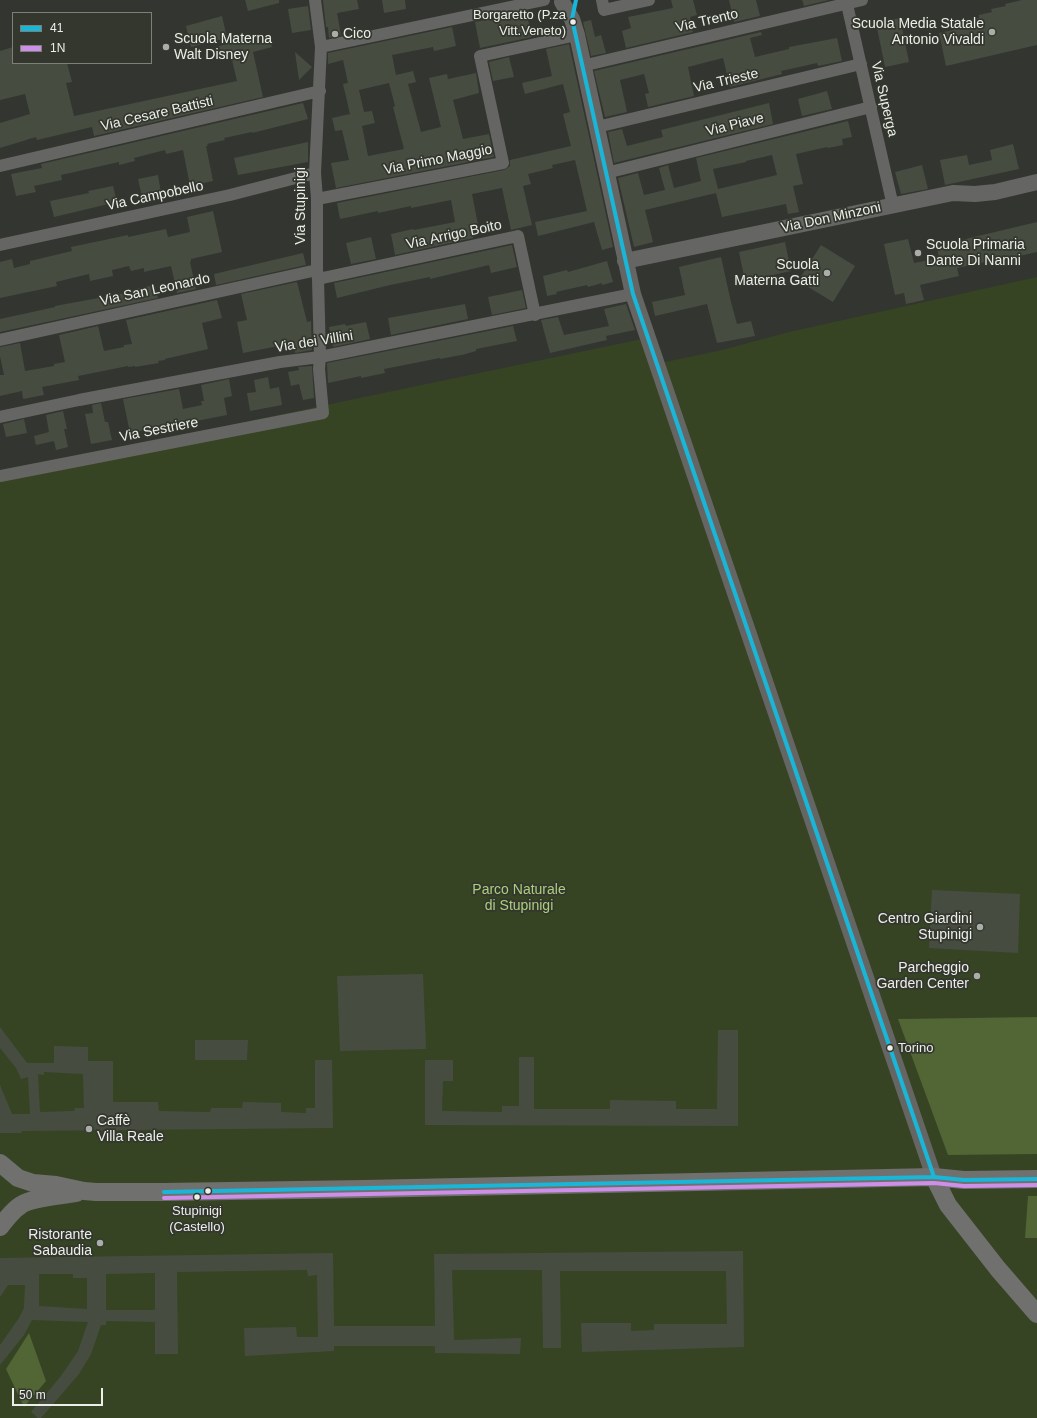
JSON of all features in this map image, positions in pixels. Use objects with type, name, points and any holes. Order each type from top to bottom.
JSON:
[{"type":"main road","points":[[0,1164],[18,1178],[33,1183],[56,1185],[84,1191],[164,1192],[364,1189],[934,1177],[964,1180],[1037,1179]]},
{"type":"main road","points":[[934,1177],[948,1205],[998,1269],[1037,1314]]},
{"type":"main road","points":[[0,1227],[22,1204],[37,1199],[56,1197],[84,1191]]},
{"type":"street","name":"Via Stupinigi","points":[[314,0],[321,47],[315,174],[317,199],[319,369],[323,413]]},
{"type":"street","points":[[321,47],[544,0]]},
{"type":"street","points":[[568,0],[577,35],[582,66],[597,127],[633,294],[934,1177]]},
{"type":"street","points":[[602,0],[604,10],[649,0]]},
{"type":"street","name":"Via Trento","points":[[582,66],[846,2],[862,0]]},
{"type":"street","name":"Via Superga","points":[[846,2],[893,206]]},
{"type":"street","name":"Via Primo Maggio","points":[[317,199],[503,163],[480,56],[577,35]]},
{"type":"street","name":"Via Trieste","points":[[597,127],[861,64]]},
{"type":"street","name":"Via Cesare Battisti","points":[[0,166],[320,91]]},
{"type":"street","name":"Via Piave","points":[[606,173],[871,107]]},
{"type":"street","name":"Via Campobello","points":[[0,245],[230,195],[315,174]]},
{"type":"street","name":"Via Don Minzoni","points":[[625,261],[953,193],[975,194],[995,192],[1037,182]]},
{"type":"street","name":"Via Arrigo Boito","points":[[317,275],[518,236],[535,315]]},
{"type":"street","name":"Via San Leonardo","points":[[0,340],[317,275]]},
{"type":"street","name":"Via dei Villini","points":[[0,417],[79,400],[280,362],[320,357],[535,315],[633,294]]},
{"type":"street","name":"Via Sestriere","points":[[0,476],[323,413]]},
{"type":"green space","name":"Parco Naturale di Stupinigi","points":[[1037,277],[1037,1418],[0,1418],[0,473],[642,339],[651,365],[722,350],[789,332]]},
{"type":"green space","points":[[1037,1017],[1037,1154],[948,1155],[898,1019]]},
{"type":"green space","points":[[1028,1196],[1037,1196],[1037,1238],[1025,1238]]},
{"type":"green space","points":[[29,1333],[46,1381],[24,1407],[6,1369]]},
{"type":"building","points":[[245,0],[279,0],[279,3],[248,11]]},
{"type":"building","points":[[323,0],[357,0],[359,9],[337,13],[341,35],[329,38],[328,27],[326,27]]},
{"type":"building","points":[[382,0],[405,0],[406,9],[384,13]]},
{"type":"building","points":[[671,0],[693,0],[697,15],[690,17],[693,32],[626,48],[622,31],[631,28],[628,17],[673,8]]},
{"type":"building","points":[[729,0],[756,0],[760,16],[734,22]]},
{"type":"building","points":[[802,0],[829,0],[804,6]]},
{"type":"building","name":"Scuola Media Statale Antonio Vivaldi","points":[[1022,0],[1037,0],[1037,45],[946,66],[939,33],[953,30],[953,27],[966,24],[965,21],[979,18],[979,15],[992,12],[991,9],[1006,6],[1005,4]]},
{"type":"building","points":[[308,6],[311,30],[292,33],[288,9]]},
{"type":"building","points":[[526,11],[532,37],[480,48],[475,22]]},
{"type":"building","points":[[222,16],[227,38],[191,47],[186,26]]},
{"type":"building","points":[[900,18],[909,62],[885,67],[876,23]]},
{"type":"building","points":[[591,20],[595,37],[601,35],[606,53],[591,56],[583,22]]},
{"type":"building","points":[[452,27],[456,46],[434,51],[433,47],[392,55],[396,75],[413,71],[416,82],[408,84],[421,132],[441,127],[429,78],[447,74],[448,79],[476,73],[479,93],[453,100],[463,139],[489,134],[494,157],[336,188],[331,163],[349,160],[342,130],[335,131],[332,118],[350,114],[343,84],[348,83],[343,60],[328,64],[328,53]],"holes":[[[389,83],[395,106],[393,107],[404,149],[368,156],[362,126],[375,123],[372,111],[364,112],[359,90]]]},
{"type":"building","points":[[761,32],[762,35],[750,38],[755,57],[789,49],[789,47],[837,38],[842,61],[818,66],[817,63],[781,71],[782,74],[730,87],[723,58],[688,67],[694,96],[648,107],[645,94],[649,93],[644,74],[620,80],[627,112],[605,117],[594,71]]},
{"type":"building","points":[[269,34],[272,47],[253,52],[263,97],[94,136],[92,127],[37,140],[36,137],[0,148],[0,123],[30,114],[25,94],[0,100],[0,51],[12,47],[12,64],[67,64],[72,82],[66,83],[74,116],[237,81],[231,56],[222,58],[219,46]]},
{"type":"building","points":[[569,44],[613,247],[602,250],[594,222],[538,236],[535,222],[587,211],[575,160],[552,165],[553,168],[528,174],[531,184],[523,186],[532,225],[511,230],[502,188],[472,194],[479,230],[472,231],[473,238],[395,255],[391,234],[455,222],[451,200],[378,213],[378,211],[340,219],[337,203],[504,170],[510,166],[510,160],[571,146],[563,114],[570,112],[563,84],[525,94],[522,83],[552,76],[546,49]]},
{"type":"building","points":[[295,52],[312,67],[299,80]]},
{"type":"building","points":[[509,57],[514,77],[493,81],[489,62]]},
{"type":"building","points":[[827,91],[832,109],[802,116],[798,99]]},
{"type":"building","points":[[303,103],[308,119],[252,133],[224,138],[225,140],[207,144],[208,146],[206,146],[213,181],[190,186],[183,150],[166,154],[165,150],[134,158],[135,161],[119,165],[119,162],[61,175],[62,180],[34,186],[36,192],[16,196],[11,174],[42,168],[41,164]]},
{"type":"building","points":[[769,103],[773,124],[614,163],[608,132],[622,129],[627,146],[663,137],[661,130]]},
{"type":"building","points":[[848,121],[852,137],[842,139],[843,145],[796,154],[803,184],[793,186],[799,212],[788,214],[786,204],[722,217],[716,193],[645,210],[653,242],[634,247],[618,178],[638,173],[644,195],[665,190],[659,168],[668,165],[674,188],[701,181],[696,158]],"holes":[[[772,155],[777,175],[718,189],[713,169]]]},
{"type":"building","points":[[308,142],[308,162],[238,175],[234,158]]},
{"type":"building","points":[[1013,144],[1019,169],[945,185],[940,160],[967,155],[969,165],[992,160],[990,150]]},
{"type":"building","points":[[922,165],[928,189],[901,194],[895,172]]},
{"type":"building","points":[[158,175],[161,193],[142,197],[138,179]]},
{"type":"building","points":[[113,186],[117,202],[54,217],[50,201],[89,193],[88,191]]},
{"type":"building","points":[[213,211],[222,252],[191,259],[190,262],[196,289],[177,293],[171,266],[144,272],[144,268],[131,271],[129,266],[112,270],[113,276],[90,281],[89,274],[56,282],[57,286],[0,298],[0,262],[12,259],[14,268],[30,264],[30,261],[72,251],[71,247],[128,235],[128,237],[166,229],[168,237],[190,232],[187,217]]},
{"type":"building","points":[[1037,222],[1037,252],[985,264],[985,262],[957,268],[959,276],[920,285],[924,300],[906,304],[904,293],[895,295],[884,244],[908,239],[914,263],[939,258],[937,248],[957,243],[957,241]]},
{"type":"building","points":[[371,237],[376,259],[351,264],[346,243]]},
{"type":"building","points":[[785,242],[791,271],[745,281],[739,252]]},
{"type":"building","points":[[512,245],[517,267],[491,273],[489,265],[430,279],[430,277],[390,285],[337,298],[334,283]]},
{"type":"building","name":"Scuola Materna Gatti","points":[[821,245],[855,266],[833,302],[798,281]]},
{"type":"building","points":[[303,253],[306,265],[216,285],[214,274]]},
{"type":"building","points":[[721,257],[737,324],[751,321],[755,336],[717,343],[707,304],[655,316],[652,302],[685,295],[679,267]]},
{"type":"building","points":[[607,261],[613,282],[588,287],[587,285],[556,292],[557,294],[547,296],[543,276],[567,270],[568,272]]},
{"type":"building","points":[[297,282],[307,322],[311,321],[312,350],[295,353],[293,343],[243,353],[237,322],[247,320],[241,294]]},
{"type":"building","points":[[155,285],[158,298],[0,332],[0,319],[55,306],[131,292],[131,290]]},
{"type":"building","points":[[522,290],[526,308],[492,315],[488,297]]},
{"type":"building","points":[[217,300],[222,318],[202,323],[208,349],[158,361],[159,363],[135,367],[128,366],[78,376],[79,380],[42,387],[44,395],[23,399],[22,391],[0,396],[0,375],[4,375],[0,356],[0,347],[20,343],[25,371],[54,366],[54,364],[65,362],[59,335],[98,326],[104,351],[124,347],[124,345],[132,344],[126,320]]},
{"type":"building","points":[[465,304],[468,319],[391,335],[388,318]]},
{"type":"building","points":[[626,304],[635,330],[606,336],[607,340],[550,353],[541,320],[558,317],[564,335],[609,326],[604,309]]},
{"type":"building","points":[[366,322],[370,339],[333,347],[329,327],[345,324],[346,326]]},
{"type":"building","points":[[513,326],[517,341],[476,349],[476,351],[462,355],[384,369],[385,373],[328,383],[327,363]]},
{"type":"building","points":[[312,366],[314,398],[303,400],[299,384],[291,386],[288,372],[299,370],[298,367]]},
{"type":"building","points":[[268,377],[270,389],[279,387],[282,405],[250,411],[247,393],[256,392],[254,380]]},
{"type":"building","points":[[229,379],[232,396],[224,398],[227,415],[165,428],[165,426],[130,433],[123,399],[179,389],[183,409],[202,405],[201,401],[204,401],[201,385]]},
{"type":"building","points":[[101,403],[105,422],[108,422],[112,440],[91,444],[85,414],[93,413],[92,405]]},
{"type":"building","points":[[63,411],[67,429],[64,429],[68,447],[56,450],[54,441],[36,445],[34,436],[49,432],[46,415]]},
{"type":"building","points":[[24,419],[27,433],[6,437],[3,424]]},
{"type":"building","points":[[932,890],[1020,894],[1018,953],[929,948]]},
{"type":"building","points":[[423,974],[426,1049],[340,1051],[337,976]]},
{"type":"building","points":[[0,1027],[27,1063],[54,1063],[54,1046],[88,1047],[88,1061],[113,1061],[113,1102],[158,1102],[159,1111],[210,1112],[211,1108],[242,1108],[243,1102],[281,1103],[281,1112],[306,1113],[306,1108],[315,1108],[315,1060],[332,1060],[333,1128],[22,1131],[21,1133],[0,1133],[0,1085],[12,1114],[30,1114],[28,1077],[21,1079],[16,1068],[0,1048]],"holes":[[[44,1072],[83,1074],[84,1108],[75,1108],[74,1111],[40,1112],[38,1074],[44,1075]]]},
{"type":"building","points":[[718,1030],[738,1030],[738,1126],[425,1125],[425,1060],[453,1060],[453,1081],[443,1081],[442,1111],[502,1112],[502,1106],[519,1106],[519,1057],[534,1057],[534,1109],[610,1109],[610,1100],[676,1101],[676,1109],[717,1109]]},
{"type":"building","points":[[195,1040],[248,1040],[247,1060],[195,1060]]},
{"type":"building","points":[[743,1251],[744,1347],[582,1352],[581,1323],[631,1323],[631,1331],[654,1330],[654,1324],[727,1324],[726,1271],[560,1271],[561,1348],[543,1348],[542,1270],[452,1270],[454,1340],[521,1338],[520,1354],[435,1353],[435,1346],[334,1346],[334,1351],[245,1356],[244,1328],[296,1327],[297,1337],[318,1337],[317,1275],[308,1276],[307,1270],[177,1272],[178,1354],[155,1354],[155,1322],[106,1321],[106,1325],[101,1325],[91,1354],[79,1374],[41,1418],[38,1418],[31,1412],[61,1376],[78,1351],[88,1322],[32,1320],[24,1335],[0,1365],[0,1345],[19,1318],[24,1308],[25,1285],[8,1285],[0,1297],[0,1258],[333,1253],[334,1326],[435,1326],[434,1254]],"holes":[[[155,1273],[155,1310],[106,1310],[106,1274]],[[39,1274],[73,1274],[73,1278],[87,1278],[87,1309],[39,1306]]]},
{"type":"transit line","name":"41","points":[[576,0],[572,19],[633,294],[934,1177]]},
{"type":"transit line","name":"41","points":[[164,1192],[934,1177],[964,1180],[1037,1179]]},
{"type":"transit line","name":"1N","points":[[164,1198],[934,1183],[964,1186],[1037,1185]]},
{"type":"place","name":"Borgaretto (P.za Vitt.Veneto)","points":[[573,22]]},
{"type":"place","name":"Scuola Media Statale Antonio Vivaldi","points":[[992,32]]},
{"type":"place","name":"Cico","points":[[335,34]]},
{"type":"place","name":"Scuola Materna Walt Disney","points":[[166,47]]},
{"type":"place","name":"Scuola Primaria Dante Di Nanni","points":[[918,253]]},
{"type":"place","name":"Scuola Materna Gatti","points":[[827,273]]},
{"type":"place","name":"Centro Giardini Stupinigi","points":[[980,927]]},
{"type":"place","name":"Parcheggio Garden Center","points":[[977,976]]},
{"type":"place","name":"Torino","points":[[890,1048]]},
{"type":"place","name":"Caffè Villa Reale","points":[[89,1129]]},
{"type":"place","name":"Stupinigi (Castello)","points":[[197,1197]]},
{"type":"place","name":"Ristorante Sabaudia","points":[[100,1243]]}]
